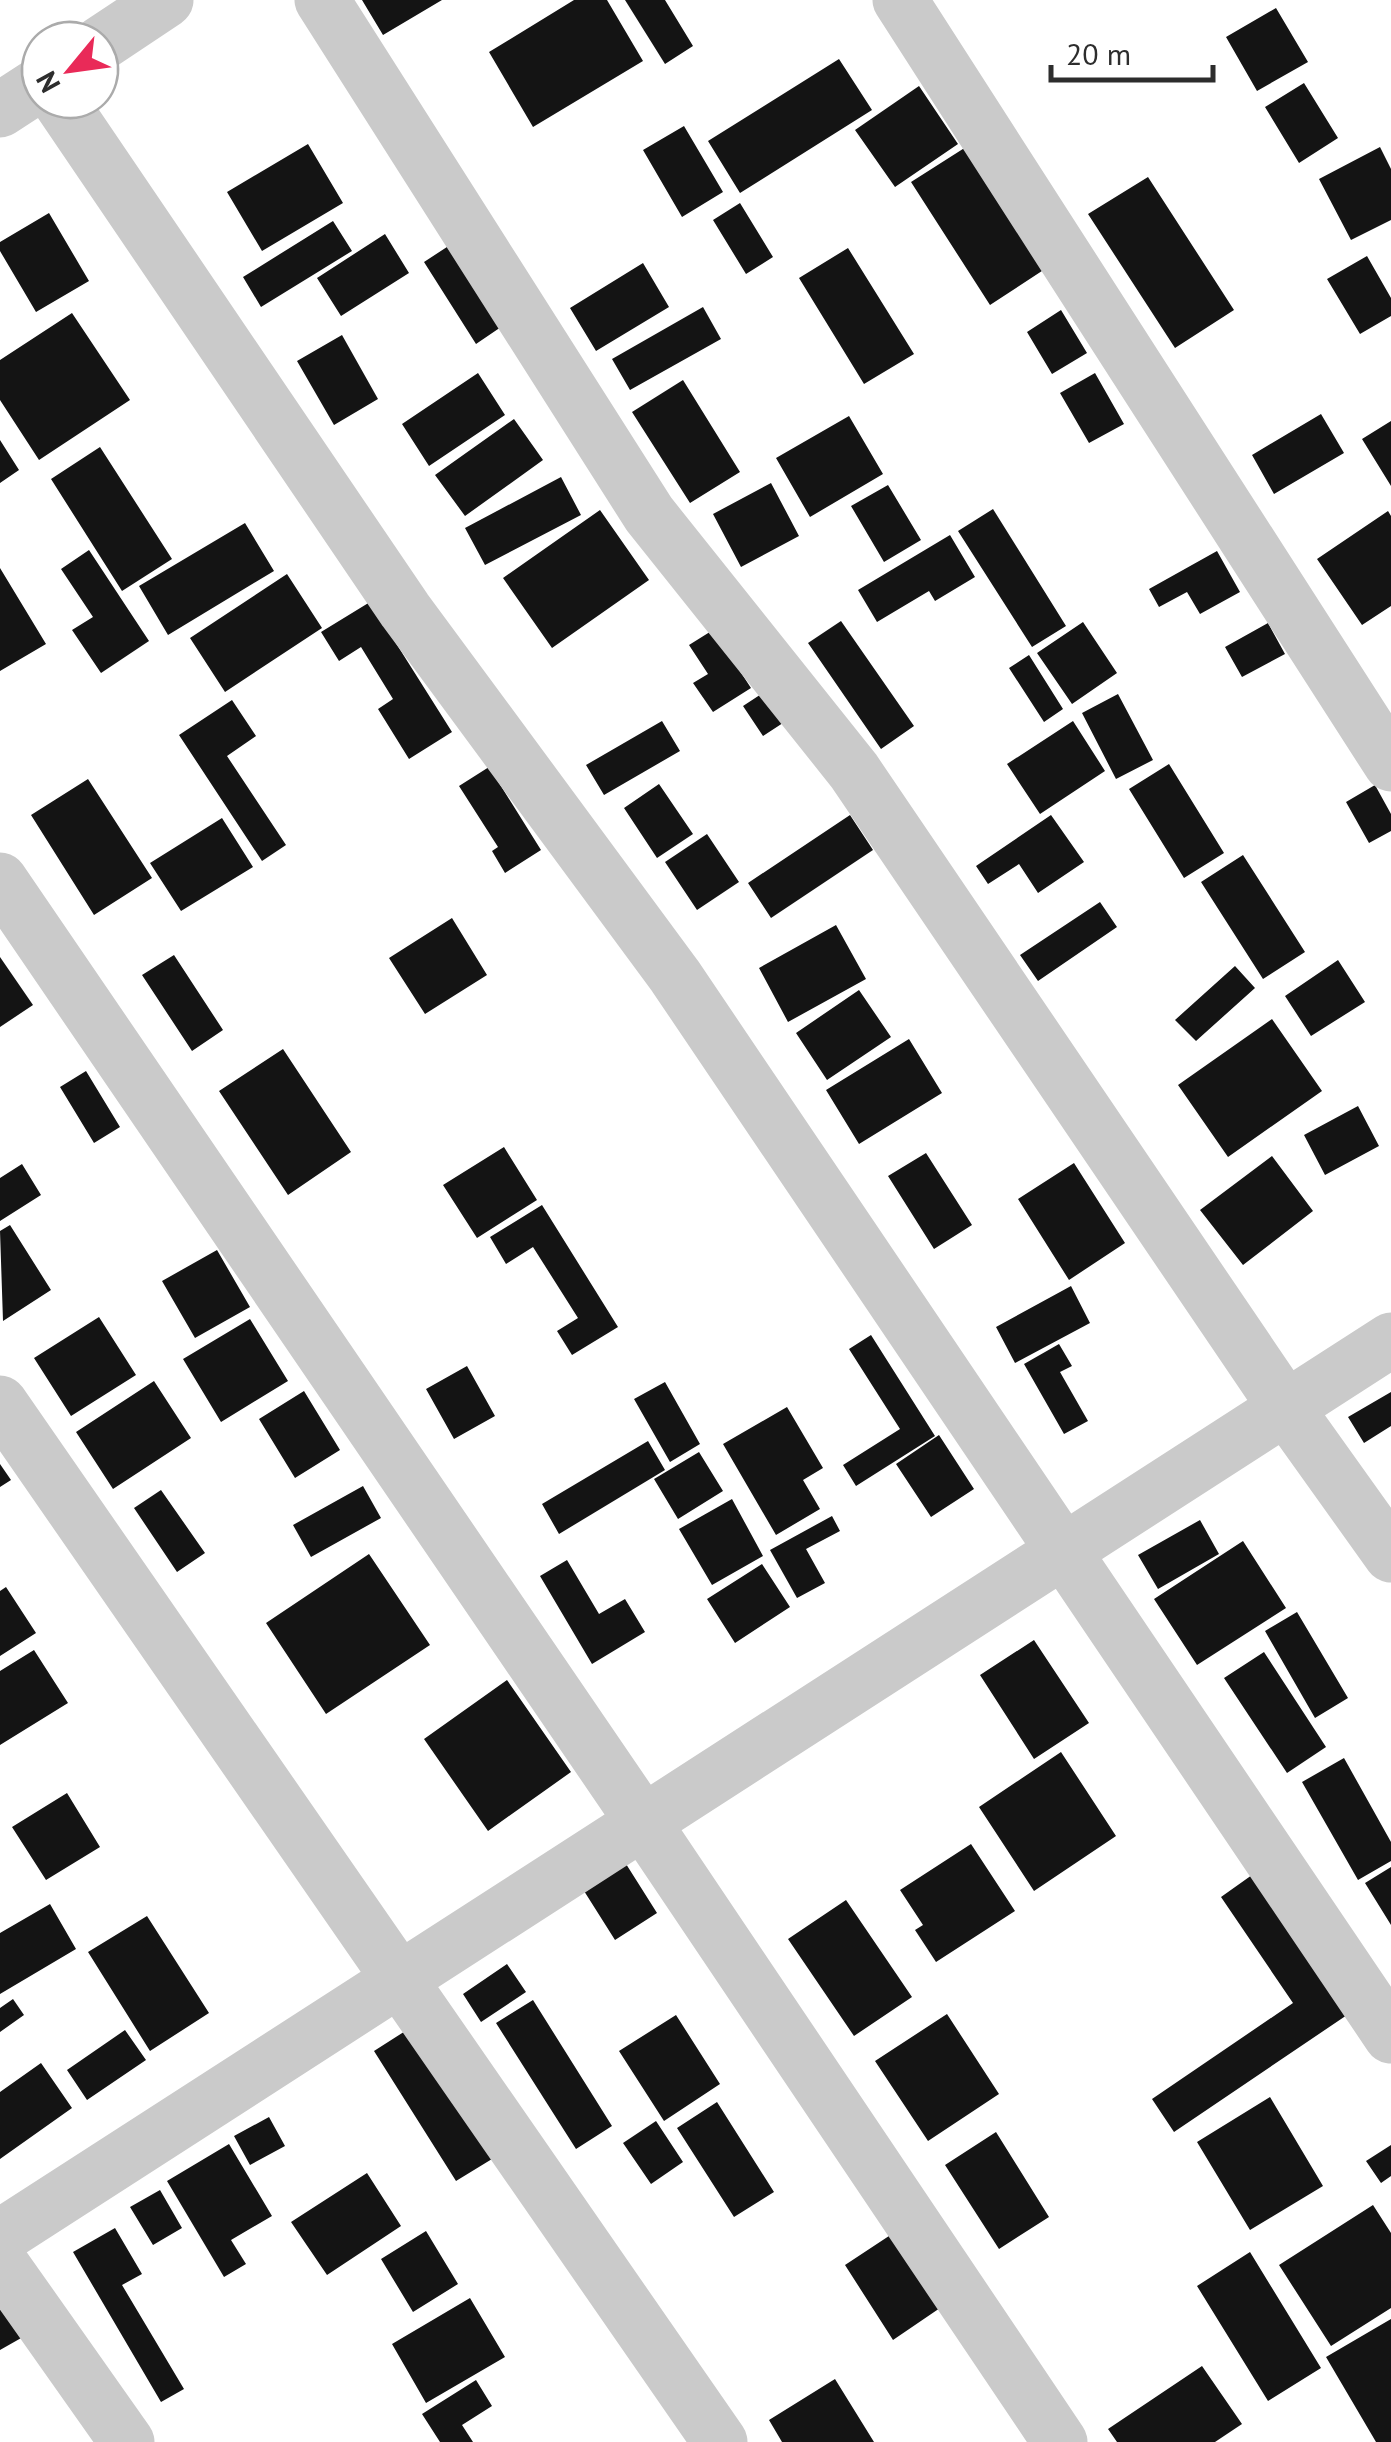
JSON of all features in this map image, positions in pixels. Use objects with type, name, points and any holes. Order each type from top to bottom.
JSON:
[{"type":"street","points":[[120,31],[166,0]]},
{"type":"street","points":[[322,0],[649,514],[854,770],[1286,1408],[1391,1555]]},
{"type":"street","points":[[900,0],[1391,764]]},
{"type":"street","points":[[72,120],[406,610],[676,976],[1391,2036]]},
{"type":"street","points":[[0,880],[643,1822],[1060,2442]]},
{"type":"street","points":[[0,2237],[1391,1340]]},
{"type":"street","points":[[0,1404],[720,2442]]},
{"type":"street","points":[[0,2262],[127,2442]]},
{"type":"building","points":[[362,0],[442,0],[383,35]]},
{"type":"building","points":[[574,0],[607,0],[643,61],[533,127],[489,52]]},
{"type":"building","points":[[625,0],[665,0],[693,46],[665,64]]},
{"type":"building","points":[[1276,8],[1308,62],[1257,91],[1226,37]]},
{"type":"building","points":[[839,59],[872,110],[740,193],[708,141]]},
{"type":"building","points":[[1304,83],[1338,138],[1299,163],[1265,107]]},
{"type":"building","points":[[919,86],[958,144],[895,187],[855,130]]},
{"type":"building","points":[[684,126],[723,192],[682,217],[643,150]]},
{"type":"building","points":[[308,144],[343,203],[262,251],[227,192]]},
{"type":"building","points":[[966,147],[1045,269],[990,305],[911,182]]},
{"type":"building","points":[[1380,147],[1391,169],[1391,220],[1351,240],[1319,179]]},
{"type":"building","points":[[1148,177],[1234,310],[1175,348],[1088,214]]},
{"type":"building","points":[[740,203],[773,257],[746,274],[713,220]]},
{"type":"building","points":[[49,213],[89,281],[36,312],[0,251],[0,242]]},
{"type":"building","points":[[333,221],[352,251],[261,307],[243,277]]},
{"type":"building","points":[[385,234],[409,273],[341,316],[317,278]]},
{"type":"building","points":[[450,245],[501,327],[476,344],[424,262]]},
{"type":"building","points":[[848,248],[914,354],[864,384],[799,278]]},
{"type":"building","points":[[1367,256],[1391,298],[1391,316],[1360,334],[1327,279]]},
{"type":"building","points":[[643,263],[669,307],[596,351],[570,308]]},
{"type":"building","points":[[703,307],[721,339],[630,390],[612,359]]},
{"type":"building","points":[[1061,310],[1087,353],[1052,374],[1027,332]]},
{"type":"building","points":[[72,313],[130,400],[39,460],[0,400],[0,360]]},
{"type":"building","points":[[342,335],[378,399],[334,425],[297,361]]},
{"type":"building","points":[[478,373],[505,415],[429,466],[402,424]]},
{"type":"building","points":[[1095,373],[1124,424],[1089,443],[1060,393]]},
{"type":"building","points":[[683,380],[740,472],[690,503],[632,412]]},
{"type":"building","points":[[1321,414],[1344,453],[1274,494],[1252,455]]},
{"type":"building","points":[[849,416],[883,474],[810,517],[776,458]]},
{"type":"building","points":[[514,419],[543,460],[465,516],[435,475]]},
{"type":"building","points":[[1391,421],[1391,486],[1362,439]]},
{"type":"building","points":[[0,440],[19,470],[0,483]]},
{"type":"building","points":[[100,447],[172,559],[122,591],[51,479]]},
{"type":"building","points":[[561,477],[581,515],[485,565],[465,528]]},
{"type":"building","points":[[771,483],[799,536],[741,567],[713,514]]},
{"type":"building","points":[[888,485],[921,540],[884,562],[851,506]]},
{"type":"building","points":[[993,509],[1066,626],[1032,647],[958,531]]},
{"type":"building","points":[[600,510],[649,580],[552,648],[503,578]]},
{"type":"building","points":[[1388,511],[1391,606],[1362,625],[1317,559]]},
{"type":"building","points":[[245,523],[274,571],[168,635],[139,586]]},
{"type":"building","points":[[950,535],[975,577],[935,601],[929,591],[877,622],[858,590]]},
{"type":"building","points":[[89,550],[149,641],[101,673],[72,630],[93,617],[61,569]]},
{"type":"building","points":[[1217,551],[1240,592],[1200,614],[1187,592],[1159,607],[1149,589]]},
{"type":"building","points":[[0,568],[46,644],[0,671]]},
{"type":"building","points":[[287,574],[322,628],[225,692],[190,638]]},
{"type":"building","points":[[370,602],[452,732],[409,759],[378,709],[393,699],[361,647],[339,661],[321,632]]},
{"type":"building","points":[[841,621],[914,726],[881,749],[808,643]]},
{"type":"building","points":[[1083,622],[1117,673],[1072,704],[1037,653]]},
{"type":"building","points":[[1268,623],[1285,654],[1242,677],[1225,647]]},
{"type":"building","points":[[713,630],[751,688],[713,712],[693,683],[708,674],[689,645]]},
{"type":"building","points":[[1029,655],[1063,709],[1044,722],[1009,668]]},
{"type":"building","points":[[766,691],[786,721],[763,736],[743,706]]},
{"type":"building","points":[[1118,694],[1153,760],[1116,779],[1082,713]]},
{"type":"building","points":[[232,700],[256,736],[227,756],[286,845],[262,861],[179,735]]},
{"type":"building","points":[[662,721],[680,751],[604,795],[586,765]]},
{"type":"building","points":[[1073,721],[1105,771],[1040,814],[1007,764]]},
{"type":"building","points":[[1169,764],[1224,853],[1184,878],[1129,789]]},
{"type":"building","points":[[489,767],[541,850],[505,873],[492,851],[498,847],[459,786]]},
{"type":"building","points":[[88,779],[152,878],[94,915],[31,815]]},
{"type":"building","points":[[659,784],[693,834],[657,858],[624,808]]},
{"type":"building","points":[[1375,785],[1391,814],[1391,831],[1369,843],[1346,802]]},
{"type":"building","points":[[850,815],[873,850],[771,918],[748,883]]},
{"type":"building","points":[[1051,815],[1084,862],[1038,893],[1019,864],[988,884],[976,866]]},
{"type":"building","points":[[222,818],[253,867],[181,911],[150,863]]},
{"type":"building","points":[[707,834],[739,882],[697,910],[665,862]]},
{"type":"building","points":[[1243,855],[1305,952],[1263,979],[1201,882]]},
{"type":"building","points":[[1100,902],[1117,927],[1038,981],[1020,955]]},
{"type":"building","points":[[452,918],[487,975],[425,1014],[389,958]]},
{"type":"building","points":[[836,925],[866,979],[788,1022],[759,968]]},
{"type":"building","points":[[174,955],[223,1030],[192,1051],[142,975]]},
{"type":"building","points":[[0,957],[33,1005],[0,1027]]},
{"type":"building","points":[[1338,960],[1365,1002],[1311,1036],[1285,996]]},
{"type":"building","points":[[1235,966],[1255,988],[1196,1041],[1175,1020]]},
{"type":"building","points":[[859,990],[891,1037],[827,1080],[796,1033]]},
{"type":"building","points":[[1272,1019],[1322,1091],[1228,1157],[1178,1085]]},
{"type":"building","points":[[909,1039],[942,1093],[859,1144],[826,1090]]},
{"type":"building","points":[[283,1049],[351,1152],[288,1195],[219,1091]]},
{"type":"building","points":[[86,1071],[120,1127],[94,1143],[60,1087]]},
{"type":"building","points":[[1358,1106],[1379,1146],[1325,1175],[1304,1135]]},
{"type":"building","points":[[504,1147],[537,1200],[477,1238],[443,1185]]},
{"type":"building","points":[[926,1153],[972,1225],[934,1249],[888,1176]]},
{"type":"building","points":[[1272,1156],[1313,1211],[1243,1265],[1200,1210]]},
{"type":"building","points":[[1074,1163],[1125,1243],[1069,1280],[1018,1199]]},
{"type":"building","points":[[22,1164],[41,1195],[0,1221],[0,1178]]},
{"type":"building","points":[[542,1205],[618,1327],[572,1355],[557,1331],[578,1318],[533,1247],[506,1264],[490,1237]]},
{"type":"building","points":[[10,1225],[51,1290],[3,1321],[0,1231]]},
{"type":"building","points":[[217,1250],[250,1307],[195,1338],[162,1281]]},
{"type":"building","points":[[1071,1286],[1090,1323],[1015,1363],[996,1327]]},
{"type":"building","points":[[99,1317],[136,1375],[71,1416],[34,1358]]},
{"type":"building","points":[[250,1319],[288,1381],[221,1422],[183,1359]]},
{"type":"building","points":[[871,1335],[935,1436],[856,1486],[843,1465],[900,1429],[849,1349]]},
{"type":"building","points":[[1059,1344],[1072,1366],[1060,1372],[1088,1421],[1064,1434],[1024,1364]]},
{"type":"building","points":[[467,1366],[495,1416],[454,1439],[426,1389]]},
{"type":"building","points":[[154,1381],[191,1438],[113,1489],[76,1432]]},
{"type":"building","points":[[665,1382],[700,1444],[670,1462],[634,1399]]},
{"type":"building","points":[[304,1391],[340,1450],[295,1478],[259,1419]]},
{"type":"building","points":[[1391,1392],[1391,1426],[1364,1443],[1348,1417]]},
{"type":"building","points":[[787,1407],[823,1468],[803,1480],[820,1509],[776,1535],[723,1444]]},
{"type":"building","points":[[939,1435],[974,1489],[931,1517],[896,1464]]},
{"type":"building","points":[[648,1441],[665,1470],[559,1534],[542,1504]]},
{"type":"building","points":[[699,1452],[723,1491],[678,1519],[654,1479]]},
{"type":"building","points":[[0,1464],[11,1480],[0,1487]]},
{"type":"building","points":[[363,1486],[381,1518],[311,1557],[293,1525]]},
{"type":"building","points":[[161,1490],[205,1553],[177,1572],[134,1508]]},
{"type":"building","points":[[732,1499],[763,1556],[712,1585],[679,1529]]},
{"type":"building","points":[[832,1516],[840,1531],[806,1549],[825,1583],[797,1598],[770,1550]]},
{"type":"building","points":[[1200,1520],[1219,1554],[1158,1589],[1138,1555]]},
{"type":"building","points":[[1243,1541],[1286,1608],[1197,1665],[1154,1599]]},
{"type":"building","points":[[369,1554],[430,1645],[326,1714],[266,1623]]},
{"type":"building","points":[[567,1560],[599,1614],[625,1599],[645,1632],[592,1664],[540,1576]]},
{"type":"building","points":[[762,1564],[790,1607],[735,1643],[707,1599]]},
{"type":"building","points":[[6,1587],[36,1633],[0,1656],[0,1591]]},
{"type":"building","points":[[1297,1612],[1348,1698],[1315,1718],[1265,1631]]},
{"type":"building","points":[[1034,1640],[1089,1723],[1034,1759],[980,1675]]},
{"type":"building","points":[[34,1650],[68,1703],[0,1745],[0,1671]]},
{"type":"building","points":[[1264,1652],[1326,1747],[1287,1773],[1224,1678]]},
{"type":"building","points":[[507,1680],[571,1772],[488,1831],[424,1739]]},
{"type":"building","points":[[1061,1752],[1116,1836],[1034,1891],[979,1807]]},
{"type":"building","points":[[1344,1758],[1391,1842],[1391,1861],[1358,1880],[1302,1782]]},
{"type":"building","points":[[67,1793],[100,1847],[46,1880],[12,1827]]},
{"type":"building","points":[[971,1844],[1015,1911],[936,1962],[915,1930],[923,1925],[900,1890]]},
{"type":"building","points":[[621,1856],[657,1913],[615,1940],[579,1883]]},
{"type":"building","points":[[1391,1867],[1391,1925],[1365,1883]]},
{"type":"building","points":[[1252,1875],[1347,2015],[1174,2132],[1152,2099],[1293,2003],[1221,1897]]},
{"type":"building","points":[[846,1900],[912,1997],[854,2036],[788,1939]]},
{"type":"building","points":[[50,1904],[76,1949],[0,1994],[0,1933]]},
{"type":"building","points":[[147,1916],[209,2013],[150,2051],[88,1952]]},
{"type":"building","points":[[507,1964],[526,1992],[481,2022],[463,1994]]},
{"type":"building","points":[[13,1999],[24,2015],[0,2032],[0,2008]]},
{"type":"building","points":[[533,2000],[612,2126],[576,2149],[496,2023]]},
{"type":"building","points":[[947,2014],[999,2094],[928,2141],[875,2061]]},
{"type":"building","points":[[676,2015],[720,2084],[664,2121],[619,2051]]},
{"type":"building","points":[[410,2028],[492,2159],[456,2181],[374,2051]]},
{"type":"building","points":[[125,2030],[146,2060],[87,2100],[67,2070]]},
{"type":"building","points":[[41,2063],[72,2108],[0,2159],[0,2092]]},
{"type":"building","points":[[1270,2097],[1323,2186],[1250,2230],[1197,2142]]},
{"type":"building","points":[[717,2102],[774,2192],[734,2217],[677,2128]]},
{"type":"building","points":[[269,2117],[285,2146],[250,2165],[234,2136]]},
{"type":"building","points":[[656,2121],[683,2162],[651,2184],[623,2143]]},
{"type":"building","points":[[996,2132],[1049,2217],[999,2249],[945,2165]]},
{"type":"building","points":[[229,2144],[272,2216],[231,2240],[246,2264],[224,2277],[167,2181]]},
{"type":"building","points":[[1391,2145],[1391,2176],[1381,2183],[1366,2161]]},
{"type":"building","points":[[367,2173],[401,2226],[327,2275],[291,2222]]},
{"type":"building","points":[[160,2190],[182,2228],[153,2245],[130,2207]]},
{"type":"building","points":[[1373,2205],[1391,2233],[1391,2308],[1331,2346],[1279,2265]]},
{"type":"building","points":[[115,2228],[142,2274],[122,2285],[184,2389],[161,2402],[73,2252]]},
{"type":"building","points":[[426,2231],[458,2284],[413,2312],[381,2259]]},
{"type":"building","points":[[892,2234],[940,2308],[893,2340],[845,2265]]},
{"type":"building","points":[[1250,2252],[1321,2368],[1268,2401],[1197,2286]]},
{"type":"building","points":[[470,2298],[505,2357],[426,2403],[392,2344]]},
{"type":"building","points":[[0,2306],[30,2333],[0,2350]]},
{"type":"building","points":[[1391,2319],[1391,2442],[1376,2442],[1326,2357]]},
{"type":"building","points":[[1202,2366],[1242,2424],[1215,2442],[1117,2442],[1108,2429]]},
{"type":"building","points":[[835,2379],[874,2442],[782,2442],[769,2420]]},
{"type":"building","points":[[476,2380],[492,2406],[462,2425],[473,2442],[440,2442],[422,2414]]}]
